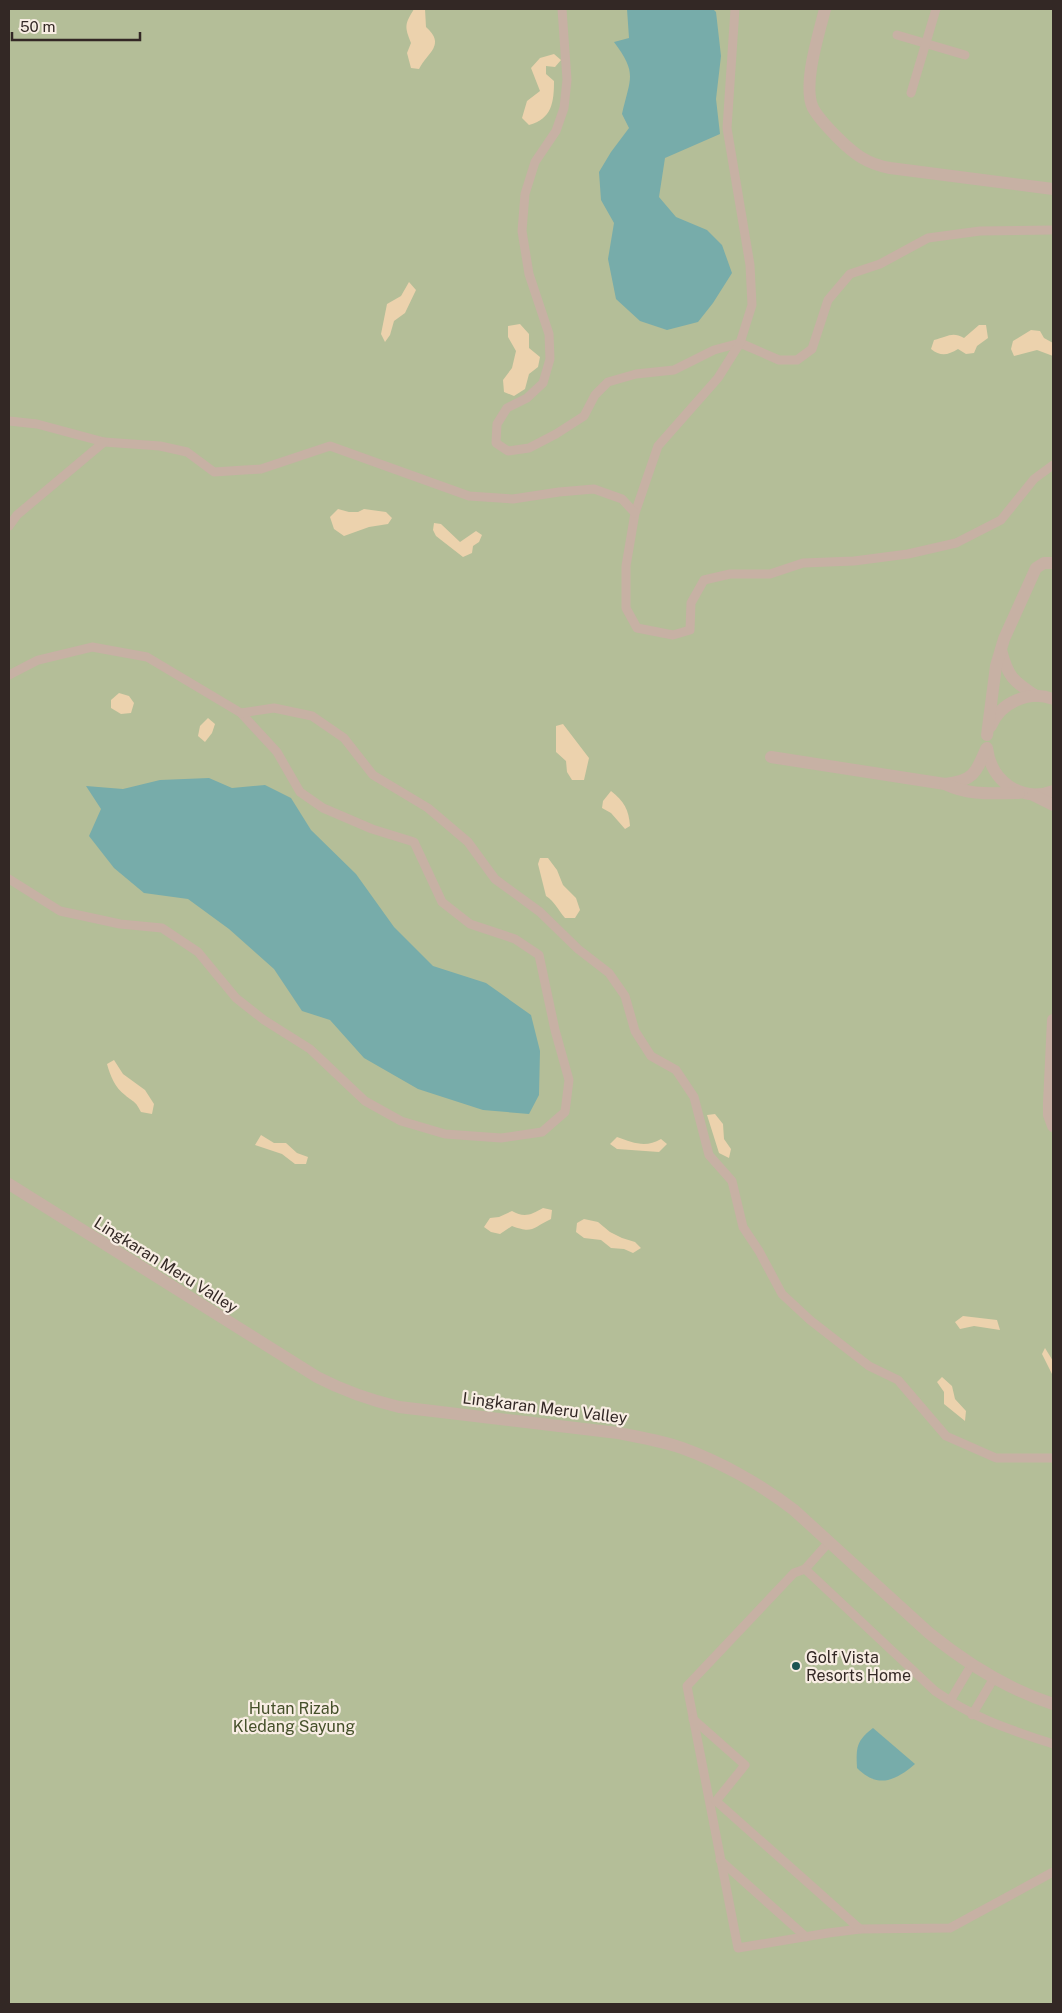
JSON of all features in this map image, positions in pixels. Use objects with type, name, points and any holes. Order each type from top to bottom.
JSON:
[{"type":"street","points":[[825,9],[810,79],[810,100],[820,118],[859,158],[874,165],[890,168],[1053,189]]},
{"type":"street","points":[[771,757],[945,784],[958,783],[973,775],[978,769],[986,749],[996,666],[1010,624],[1036,568],[1044,563],[1053,563]]},
{"type":"street","points":[[1001,650],[1006,667],[1015,683],[1047,697]]},
{"type":"street","points":[[987,735],[992,723],[1000,712],[1016,700],[1047,697]]},
{"type":"street","points":[[986,749],[989,761],[998,777],[1012,789],[1029,794],[1053,805]]},
{"type":"street","points":[[945,784],[960,791],[975,793],[1029,794],[1053,791]]},
{"type":"street","points":[[1053,1020],[1048,1103],[1048,1115],[1053,1126]]},
{"type":"street","name":"Lingkaran Meru Valley","points":[[9,1184],[317,1377],[342,1390],[399,1407],[618,1433],[683,1448],[745,1477],[771,1491],[830,1541],[929,1633],[994,1678],[1053,1704]]},
{"type":"lane","points":[[562,9],[567,80],[564,108],[556,131],[535,162],[525,194],[522,231],[529,274],[549,334],[550,359],[543,383],[527,398],[507,408],[497,424],[496,443],[508,451],[529,448],[584,416],[595,394],[608,382],[636,374],[674,370],[714,350],[740,343],[779,360],[797,360],[812,349],[828,300],[850,274],[880,264],[928,238],[980,231],[1053,230]]},
{"type":"lane","points":[[735,9],[728,128],[750,265],[752,305],[740,343],[718,378],[658,446],[634,513],[626,566],[626,608],[637,628],[672,635],[690,630],[691,603],[704,580],[730,574],[770,574],[803,563],[854,561],[908,554],[956,543],[1001,520],[1034,479],[1053,465]]},
{"type":"lane","points":[[910,93],[936,9]]},
{"type":"lane","points":[[897,35],[965,55]]},
{"type":"lane","points":[[9,421],[37,424],[104,442],[160,446],[187,452],[214,472],[261,469],[330,446],[469,496],[513,499],[594,489],[622,499],[634,513]]},
{"type":"lane","points":[[9,526],[17,515],[104,442]]},
{"type":"lane","points":[[9,675],[38,660],[92,647],[147,657],[241,713],[277,752],[300,792],[323,808],[372,830],[414,842],[442,902],[470,924],[515,939],[539,955],[555,1030],[569,1080],[565,1112],[542,1132],[501,1138],[445,1134],[401,1121],[365,1101],[310,1049],[264,1020],[236,998],[198,952],[162,928],[120,924],[60,911],[9,879]]},
{"type":"lane","points":[[241,713],[274,708],[312,716],[344,738],[373,775],[428,808],[468,842],[495,879],[540,912],[578,950],[609,973],[625,996],[634,1031],[651,1056],[676,1070],[694,1097],[709,1155],[732,1181],[742,1227],[759,1250],[782,1294],[810,1320],[870,1366],[898,1380],[946,1436],[996,1458],[1053,1458]]},
{"type":"lane","points":[[830,1541],[805,1568],[794,1573],[687,1686],[712,1801],[720,1860],[738,1948],[860,1929],[950,1928],[1053,1872]]},
{"type":"lane","points":[[805,1568],[936,1691],[950,1701],[972,1715],[1053,1744]]},
{"type":"lane","points":[[950,1701],[972,1664]]},
{"type":"lane","points":[[972,1715],[994,1678]]},
{"type":"lane","points":[[693,1719],[745,1765],[712,1801]]},
{"type":"lane","points":[[712,1801],[860,1929]]},
{"type":"lane","points":[[720,1860],[806,1936]]},
{"type":"green space","name":"Hutan Rizab Kledang Sayung","points":[[9,9],[1053,9],[1053,2004],[9,2004]]},
{"type":"sand","points":[[414,9],[425,9],[426,27],[435,39],[433,48],[419,69],[411,68],[407,53],[411,43],[406,25]]},
{"type":"sand","points":[[554,54],[561,60],[555,67],[546,66],[546,74],[554,81],[550,109],[543,119],[529,125],[522,118],[527,101],[540,91],[531,68],[540,58]]},
{"type":"sand","points":[[409,282],[416,290],[405,313],[394,321],[390,335],[385,342],[381,334],[387,304],[401,296]]},
{"type":"sand","points":[[520,324],[529,334],[529,348],[540,357],[538,367],[529,374],[525,389],[514,396],[504,392],[503,380],[512,368],[516,351],[508,337],[508,326]]},
{"type":"sand","points":[[979,325],[986,325],[988,338],[977,346],[974,353],[966,354],[958,349],[948,354],[941,354],[931,349],[934,340],[949,335],[964,338]]},
{"type":"sand","points":[[1031,330],[1040,331],[1044,338],[1053,343],[1053,356],[1037,350],[1014,356],[1011,349],[1013,341]]},
{"type":"sand","points":[[338,509],[349,512],[358,512],[364,509],[386,512],[392,518],[388,524],[369,527],[344,536],[334,529],[330,517]]},
{"type":"sand","points":[[434,523],[441,524],[460,542],[476,531],[482,535],[479,542],[473,546],[472,553],[463,557],[436,536],[433,530]]},
{"type":"sand","points":[[119,693],[129,696],[134,703],[131,713],[121,714],[111,708],[111,700]]},
{"type":"sand","points":[[208,718],[215,724],[212,733],[205,742],[198,736],[200,726]]},
{"type":"sand","points":[[563,724],[589,758],[584,780],[572,780],[567,772],[566,761],[556,752],[556,726]]},
{"type":"sand","points":[[611,791],[619,798],[627,811],[630,826],[625,829],[611,813],[602,808],[603,801]]},
{"type":"sand","points":[[540,858],[548,858],[557,870],[563,885],[576,898],[580,910],[575,918],[565,918],[546,896],[538,864]]},
{"type":"sand","points":[[114,1060],[123,1074],[145,1090],[154,1104],[152,1114],[141,1112],[136,1103],[121,1092],[116,1085],[107,1064]]},
{"type":"sand","points":[[715,1114],[723,1124],[724,1139],[731,1149],[729,1158],[719,1153],[707,1115]]},
{"type":"sand","points":[[261,1135],[274,1143],[286,1143],[297,1153],[308,1157],[306,1164],[295,1164],[282,1154],[255,1145]]},
{"type":"sand","points":[[617,1137],[634,1143],[645,1144],[661,1139],[667,1144],[659,1152],[617,1149],[610,1144]]},
{"type":"sand","points":[[543,1208],[552,1210],[551,1219],[529,1230],[512,1226],[500,1234],[491,1232],[484,1227],[490,1218],[499,1217],[512,1211],[528,1215]]},
{"type":"sand","points":[[584,1219],[598,1222],[610,1232],[635,1242],[641,1248],[633,1253],[624,1249],[611,1248],[601,1240],[584,1238],[576,1232],[577,1223]]},
{"type":"sand","points":[[963,1316],[997,1320],[1000,1330],[974,1326],[960,1329],[955,1322]]},
{"type":"sand","points":[[1045,1348],[1053,1361],[1053,1376],[1042,1354]]},
{"type":"sand","points":[[942,1377],[952,1386],[955,1399],[966,1411],[965,1421],[944,1404],[944,1392],[937,1382]]},
{"type":"water","points":[[627,9],[713,9],[716,12],[721,56],[716,99],[720,134],[665,158],[659,197],[676,217],[707,230],[722,245],[732,273],[698,322],[667,330],[640,321],[616,299],[608,259],[614,223],[601,200],[599,172],[629,128],[622,114],[629,84],[629,69],[622,53],[614,42],[629,38]]},
{"type":"water","points":[[209,778],[232,788],[265,785],[291,798],[311,830],[356,874],[394,927],[433,966],[486,983],[531,1015],[540,1051],[539,1095],[529,1114],[483,1110],[418,1089],[364,1058],[330,1020],[302,1011],[274,969],[229,929],[188,899],[144,893],[114,868],[89,836],[101,809],[86,786],[123,789],[160,780]]},
{"type":"water","points":[[873,1728],[915,1764],[900,1775],[886,1780],[872,1779],[865,1775],[857,1768],[858,1745],[863,1737]]},
{"type":"place","name":"Golf Vista Resorts Home","points":[[796,1666]]}]
